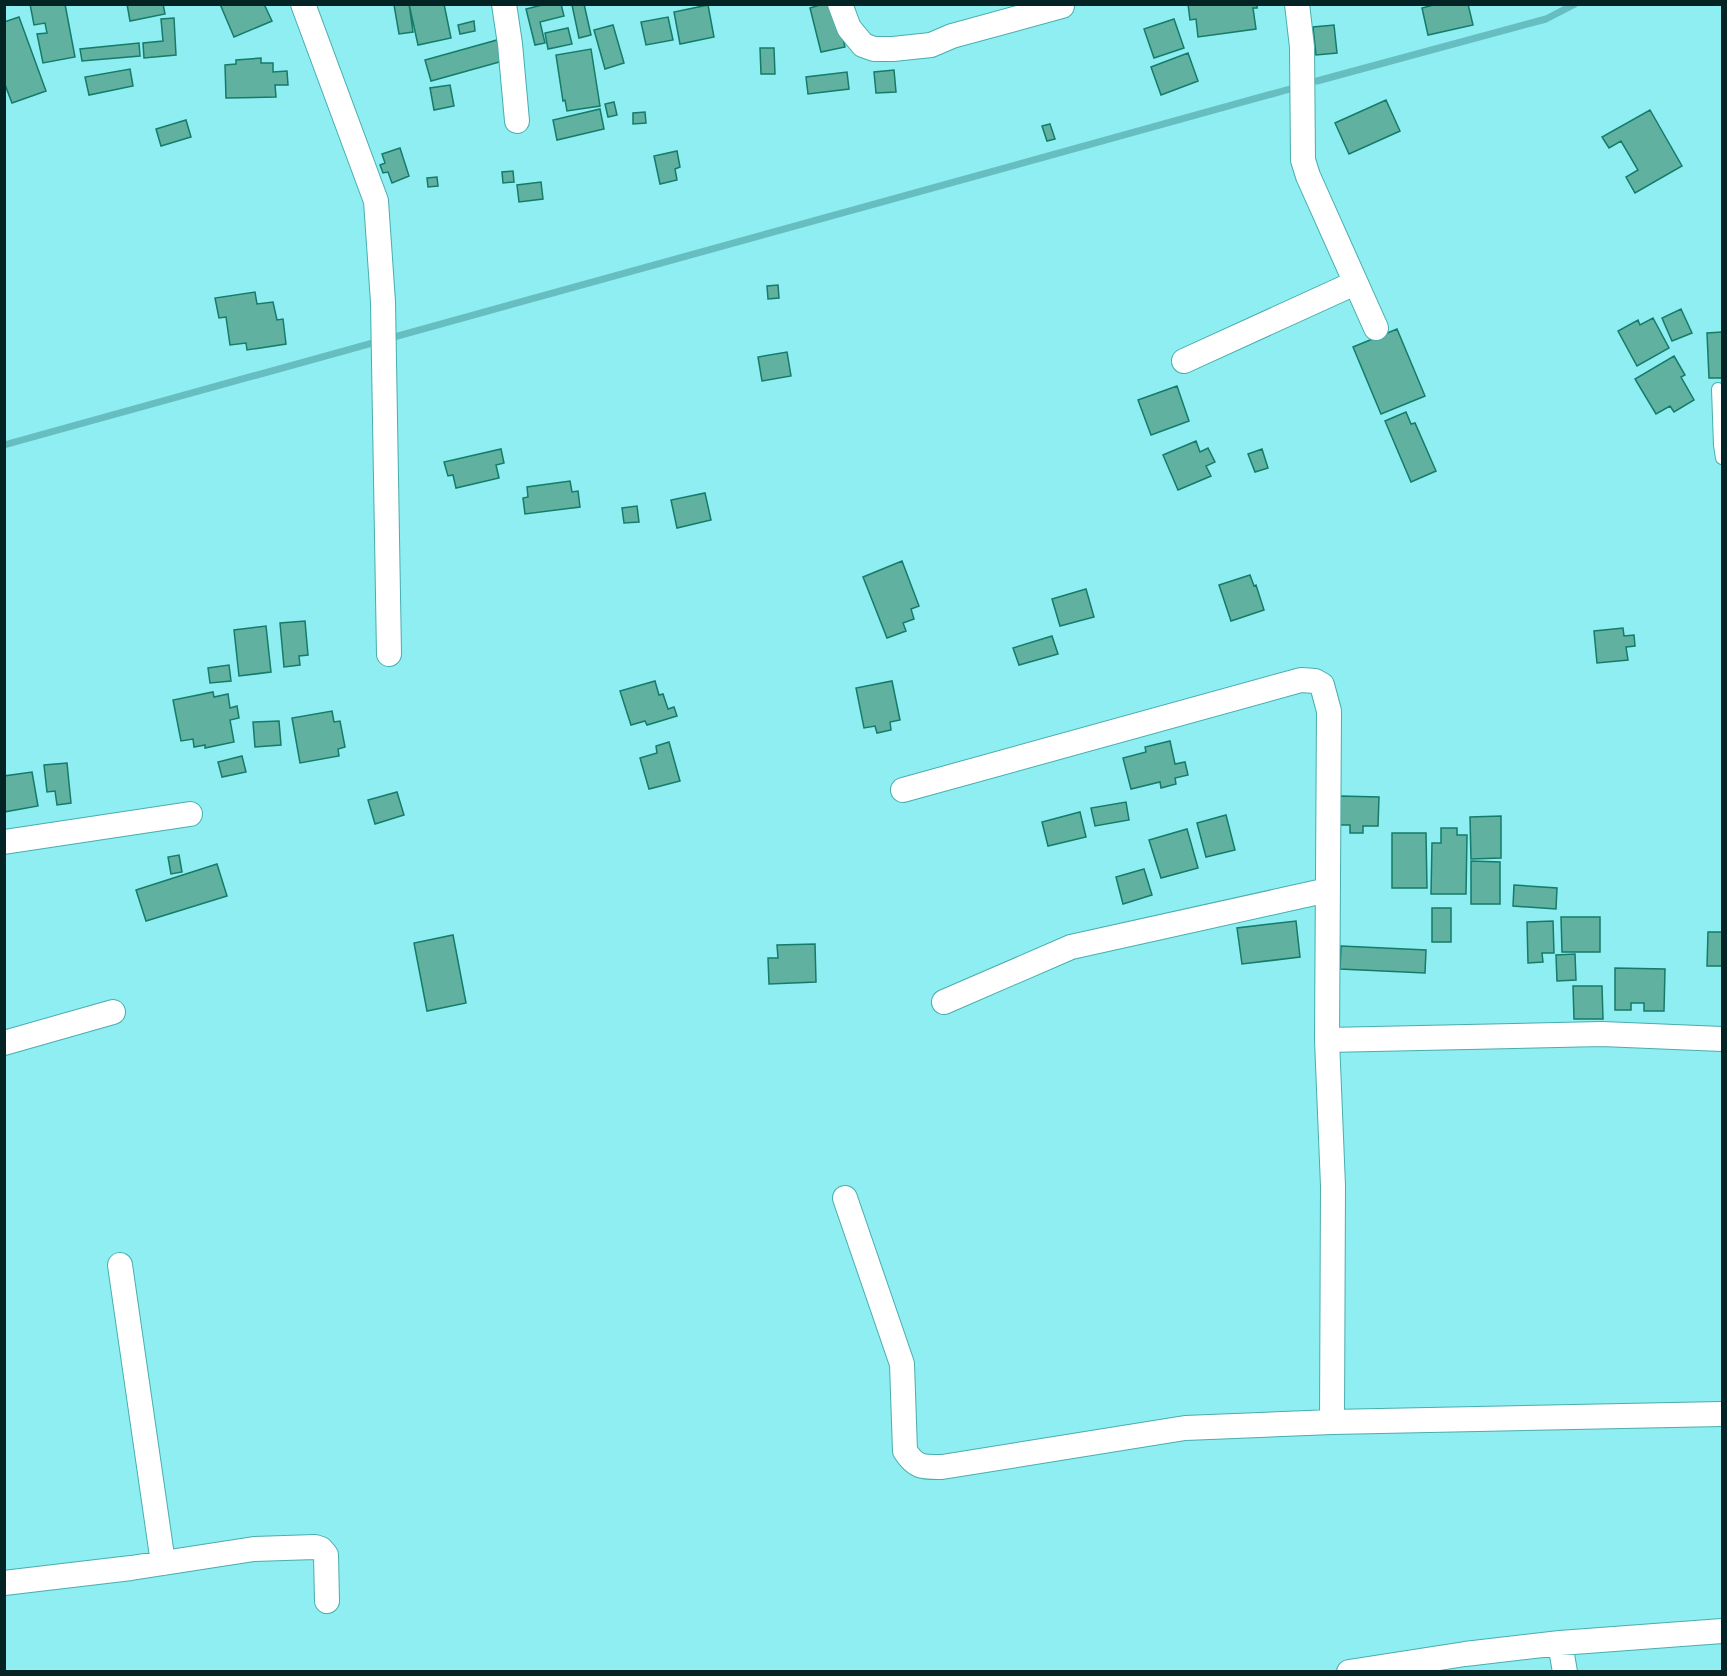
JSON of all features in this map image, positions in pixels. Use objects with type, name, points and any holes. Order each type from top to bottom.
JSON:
[{"type":"street","points":[[303,4],[376,201],[385,356],[389,654]]},
{"type":"street","points":[[504,4],[517,121]]},
{"type":"street","points":[[840,4],[849,28],[863,45],[874,49],[931,45],[952,36],[1062,6]]},
{"type":"street","points":[[1297,4],[1302,47],[1303,160],[1376,328]]},
{"type":"street","points":[[1184,361],[1355,283]]},
{"type":"street","points":[[903,790],[1301,680],[1315,681],[1322,685],[1329,711],[1327,1040],[1333,1186],[1332,1422]]},
{"type":"street","points":[[4,842],[190,814]]},
{"type":"street","points":[[944,1002],[1071,947],[1328,890]]},
{"type":"street","points":[[4,1043],[113,1012]]},
{"type":"street","points":[[1327,1040],[1602,1034],[1722,1039]]},
{"type":"street","points":[[845,1198],[902,1364],[905,1451],[913,1462],[924,1467],[942,1467],[1185,1428],[1332,1422],[1722,1414]]},
{"type":"street","points":[[120,1265],[163,1563]]},
{"type":"street","points":[[4,1583],[254,1549],[315,1547],[321,1549],[326,1556],[327,1601]]},
{"type":"street","points":[[1349,1671],[1560,1643],[1722,1631]]},
{"type":"street","points":[[1560,1643],[1565,1671]]},
{"type":"lane","points":[[1718,389],[1722,458]]},
{"type":"building","points":[[30,4],[65,4],[75,57],[43,63],[37,34],[47,33],[45,23],[34,25]]},
{"type":"building","points":[[127,4],[163,4],[165,14],[130,21]]},
{"type":"building","points":[[220,4],[264,4],[272,21],[234,37]]},
{"type":"building","points":[[409,4],[444,4],[451,38],[418,45]]},
{"type":"building","points":[[409,4],[413,32],[399,34],[394,5]]},
{"type":"building","points":[[546,4],[561,4],[564,16],[540,22],[545,43],[535,45],[526,9]]},
{"type":"building","points":[[584,4],[591,35],[579,38],[572,5]]},
{"type":"building","points":[[823,4],[835,4],[845,47],[821,52],[810,8]]},
{"type":"building","points":[[1188,4],[1257,4],[1257,8],[1253,8],[1256,29],[1198,37],[1196,19],[1190,20]]},
{"type":"building","points":[[1437,4],[1468,4],[1473,25],[1428,35],[1422,8]]},
{"type":"building","points":[[708,5],[714,37],[680,44],[674,12]]},
{"type":"building","points":[[19,17],[46,91],[12,103],[4,82],[4,22]]},
{"type":"building","points":[[668,17],[673,40],[646,45],[641,22]]},
{"type":"building","points":[[174,18],[176,55],[144,58],[143,43],[163,41],[161,19]]},
{"type":"building","points":[[1174,19],[1184,48],[1154,58],[1144,29]]},
{"type":"building","points":[[474,21],[475,31],[460,34],[458,25]]},
{"type":"building","points":[[613,25],[624,63],[605,69],[594,30]]},
{"type":"building","points":[[1334,25],[1337,53],[1316,55],[1313,27]]},
{"type":"building","points":[[568,28],[572,44],[548,49],[545,33]]},
{"type":"building","points":[[497,40],[503,61],[431,81],[425,60]]},
{"type":"building","points":[[139,43],[140,56],[82,61],[80,49]]},
{"type":"building","points":[[760,48],[774,48],[775,74],[761,74]]},
{"type":"building","points":[[591,49],[600,106],[567,111],[565,100],[563,101],[556,55]]},
{"type":"building","points":[[1188,53],[1198,81],[1161,95],[1151,67]]},
{"type":"building","points":[[261,58],[261,63],[273,63],[273,72],[287,71],[288,85],[275,85],[276,97],[226,98],[225,65],[236,64],[236,60]]},
{"type":"building","points":[[130,69],[133,86],[89,95],[85,77]]},
{"type":"building","points":[[894,70],[896,92],[876,93],[874,72]]},
{"type":"building","points":[[847,72],[849,89],[808,94],[806,77]]},
{"type":"building","points":[[450,85],[454,106],[434,110],[430,88]]},
{"type":"building","points":[[1386,100],[1400,131],[1349,154],[1335,123]]},
{"type":"building","points":[[614,102],[617,115],[608,117],[605,104]]},
{"type":"building","points":[[600,109],[604,129],[557,140],[553,120]]},
{"type":"building","points":[[1650,110],[1682,166],[1635,193],[1626,177],[1638,170],[1621,141],[1609,148],[1602,137]]},
{"type":"building","points":[[645,112],[646,123],[633,124],[633,113]]},
{"type":"building","points":[[186,120],[191,137],[161,146],[156,129]]},
{"type":"building","points":[[1050,124],[1055,139],[1047,141],[1042,126]]},
{"type":"building","points":[[400,148],[409,176],[392,183],[388,172],[383,173],[380,165],[385,163],[382,154]]},
{"type":"building","points":[[677,151],[680,167],[675,169],[677,180],[660,184],[654,156]]},
{"type":"building","points":[[513,171],[514,182],[503,183],[502,172]]},
{"type":"building","points":[[437,177],[438,186],[428,187],[427,178]]},
{"type":"building","points":[[541,182],[543,199],[519,202],[517,185]]},
{"type":"building","points":[[778,285],[779,298],[768,299],[767,286]]},
{"type":"building","points":[[255,292],[257,304],[273,302],[277,320],[283,319],[286,344],[247,350],[246,343],[230,345],[226,317],[219,318],[215,298]]},
{"type":"building","points":[[1681,309],[1692,333],[1672,341],[1662,318]]},
{"type":"building","points":[[1653,318],[1669,348],[1637,366],[1618,331],[1638,320],[1640,325]]},
{"type":"building","points":[[1397,329],[1425,396],[1381,414],[1353,347]]},
{"type":"building","points":[[1722,332],[1722,378],[1709,378],[1707,333]]},
{"type":"building","points":[[787,352],[791,376],[762,381],[758,357]]},
{"type":"building","points":[[1674,356],[1685,375],[1681,377],[1694,400],[1674,412],[1670,406],[1656,414],[1635,379]]},
{"type":"building","points":[[1177,386],[1189,421],[1151,435],[1138,400]]},
{"type":"building","points":[[1406,412],[1411,424],[1415,423],[1436,471],[1411,482],[1385,421]]},
{"type":"building","points":[[1196,441],[1200,452],[1208,448],[1215,462],[1206,466],[1211,476],[1178,490],[1163,455]]},
{"type":"building","points":[[501,449],[504,463],[496,465],[499,478],[456,488],[453,475],[448,476],[444,462]]},
{"type":"building","points":[[1262,449],[1268,468],[1255,472],[1248,454]]},
{"type":"building","points":[[570,481],[572,492],[578,491],[580,507],[525,514],[523,498],[528,497],[527,487]]},
{"type":"building","points":[[705,493],[711,520],[677,528],[671,500]]},
{"type":"building","points":[[637,506],[639,522],[624,523],[622,508]]},
{"type":"building","points":[[902,561],[919,606],[911,609],[914,619],[903,623],[906,631],[887,638],[863,577]]},
{"type":"building","points":[[1250,575],[1254,586],[1256,585],[1264,610],[1231,621],[1219,585]]},
{"type":"building","points":[[1086,589],[1094,617],[1060,626],[1052,599]]},
{"type":"building","points":[[305,621],[308,655],[299,656],[300,665],[284,667],[280,623]]},
{"type":"building","points":[[266,626],[271,672],[239,676],[234,630]]},
{"type":"building","points":[[1623,628],[1624,636],[1634,635],[1635,646],[1626,647],[1628,660],[1597,663],[1594,631]]},
{"type":"building","points":[[1052,636],[1058,654],[1019,665],[1013,648]]},
{"type":"building","points":[[229,665],[231,681],[210,683],[208,668]]},
{"type":"building","points":[[655,681],[659,695],[663,694],[668,709],[674,707],[677,716],[647,725],[645,721],[631,725],[620,691]]},
{"type":"building","points":[[892,681],[900,720],[890,722],[891,730],[877,733],[875,726],[864,728],[856,688]]},
{"type":"building","points":[[213,692],[214,697],[228,694],[230,708],[237,706],[239,718],[230,720],[234,742],[205,748],[205,745],[194,747],[193,739],[181,741],[173,700]]},
{"type":"building","points":[[332,711],[334,722],[340,721],[345,747],[338,749],[339,756],[300,763],[292,718]]},
{"type":"building","points":[[279,721],[281,745],[255,747],[253,722]]},
{"type":"building","points":[[1170,741],[1175,764],[1185,762],[1188,775],[1175,778],[1176,784],[1161,788],[1160,782],[1131,789],[1123,758],[1146,752],[1145,747]]},
{"type":"building","points":[[669,742],[680,781],[649,789],[640,758],[657,753],[656,746]]},
{"type":"building","points":[[242,756],[246,772],[222,777],[218,762]]},
{"type":"building","points":[[67,763],[71,803],[57,805],[55,791],[47,792],[44,765]]},
{"type":"building","points":[[32,772],[38,806],[4,812],[4,776]]},
{"type":"building","points":[[397,792],[404,815],[375,824],[368,800]]},
{"type":"building","points":[[1340,796],[1379,797],[1378,826],[1363,826],[1363,833],[1350,833],[1350,825],[1339,825]]},
{"type":"building","points":[[1126,802],[1129,820],[1095,826],[1091,808]]},
{"type":"building","points":[[1080,812],[1086,837],[1048,846],[1042,822]]},
{"type":"building","points":[[1226,815],[1235,850],[1206,857],[1197,823]]},
{"type":"building","points":[[1501,816],[1501,858],[1471,859],[1470,817]]},
{"type":"building","points":[[1441,828],[1457,828],[1457,835],[1467,835],[1466,894],[1431,894],[1432,843],[1441,843]]},
{"type":"building","points":[[1187,829],[1198,868],[1161,878],[1149,840]]},
{"type":"building","points":[[1392,833],[1426,833],[1427,888],[1392,888]]},
{"type":"building","points":[[179,855],[182,872],[171,874],[168,857]]},
{"type":"building","points":[[1471,861],[1500,862],[1500,904],[1471,904]]},
{"type":"building","points":[[217,864],[227,896],[146,921],[136,890]]},
{"type":"building","points":[[1144,869],[1152,895],[1123,904],[1116,877]]},
{"type":"building","points":[[1514,885],[1557,888],[1556,909],[1513,906]]},
{"type":"building","points":[[1432,908],[1451,908],[1451,942],[1432,942]]},
{"type":"building","points":[[1561,917],[1600,917],[1600,952],[1562,952]]},
{"type":"building","points":[[1296,921],[1300,957],[1242,964],[1237,928]]},
{"type":"building","points":[[1553,921],[1554,953],[1542,953],[1543,962],[1528,963],[1527,922]]},
{"type":"building","points":[[1708,932],[1722,932],[1722,966],[1707,966]]},
{"type":"building","points":[[453,935],[466,1003],[427,1011],[414,943]]},
{"type":"building","points":[[815,944],[816,982],[769,984],[768,958],[778,958],[777,945]]},
{"type":"building","points":[[1341,946],[1426,950],[1425,973],[1340,969]]},
{"type":"building","points":[[1575,954],[1576,980],[1557,981],[1556,955]]},
{"type":"building","points":[[1615,968],[1665,969],[1664,1011],[1644,1011],[1644,1003],[1631,1003],[1631,1010],[1615,1010]]},
{"type":"building","points":[[1573,986],[1602,986],[1603,1019],[1574,1019]]},
{"type":"waterway","points":[[1317,81],[1546,19],[1575,4]]},
{"type":"waterway","points":[[4,445],[1290,89]]}]
